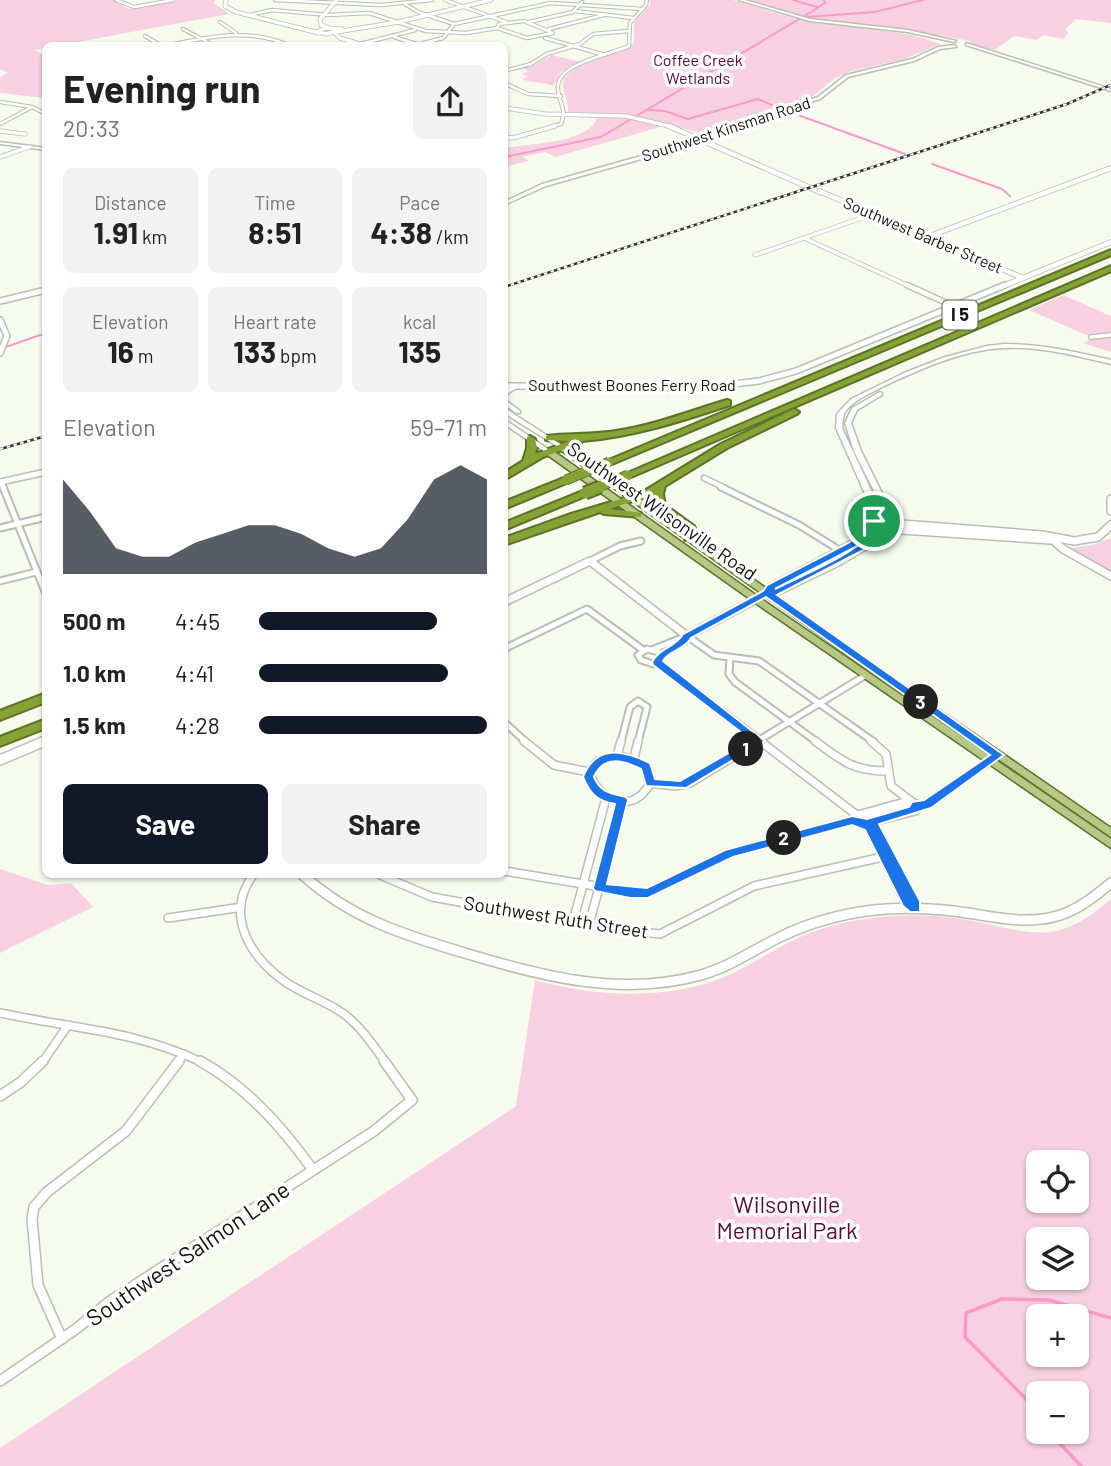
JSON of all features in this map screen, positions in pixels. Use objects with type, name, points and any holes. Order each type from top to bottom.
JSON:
[{"type":"highway","name":"I 5","points":[[508,504],[808,376],[1111,252]]},
{"type":"highway","name":"I 5","points":[[508,525],[1111,268]]},
{"type":"highway","name":"I 5","points":[[508,541],[589,511],[635,498],[660,486],[724,446],[875,373],[877,369]]},
{"type":"highway","name":"I 5","points":[[508,474],[528,461],[585,439],[678,420],[808,376]]},
{"type":"highway","name":"I 5","points":[[548,438],[585,439]]},
{"type":"highway","points":[[528,461],[532,449],[530,439]]},
{"type":"highway","points":[[660,486],[656,495],[658,504],[690,528],[689,538]]},
{"type":"highway","name":"I 5","points":[[589,511],[618,511],[638,516]]},
{"type":"highway","points":[[0,716],[42,698]]},
{"type":"highway","points":[[0,742],[42,725]]},
{"type":"main road","points":[[741,0],[778,12],[834,24],[905,32],[964,45],[1111,90]]},
{"type":"main road","points":[[905,32],[945,45]]},
{"type":"main road","name":"Southwest Kinsman Road","points":[[508,202],[544,185],[702,140],[738,124],[818,98],[856,73],[913,60],[955,43]]},
{"type":"main road","points":[[0,144],[42,149]]},
{"type":"main road","points":[[767,593],[771,587],[861,539],[873,524],[873,503],[839,428],[839,417],[844,407],[865,394],[962,353],[1003,346],[1037,349],[1111,364]]},
{"type":"main road","points":[[757,599],[767,593],[777,592],[849,556],[873,541],[884,526],[886,515],[883,500],[848,428],[854,409],[864,401],[964,358],[990,352],[1037,349]]},
{"type":"main road","points":[[508,391],[516,386]]},
{"type":"main road","points":[[508,404],[519,414],[520,421]]},
{"type":"main road","name":"Southwest Wilsonville Road","points":[[508,413],[635,498],[1111,844]]},
{"type":"main road","name":"Southwest Wilsonville Road","points":[[508,424],[866,675],[1111,834]]},
{"type":"street","points":[[116,0],[131,7],[173,0]]},
{"type":"street","points":[[226,0],[224,5],[228,9],[302,32],[394,22],[491,0]]},
{"type":"street","points":[[275,0],[369,5],[432,0]]},
{"type":"street","points":[[369,13],[366,9],[373,0]]},
{"type":"street","points":[[445,0],[506,22]]},
{"type":"street","points":[[537,0],[543,4]]},
{"type":"street","points":[[613,0],[613,6]]},
{"type":"street","points":[[508,138],[557,126],[563,122],[564,102],[558,86],[563,74],[575,66],[629,46],[633,18],[643,9],[647,0]]},
{"type":"street","points":[[320,29],[323,15],[336,2]]},
{"type":"street","points":[[405,4],[427,16],[454,24],[543,4],[582,2],[643,9]]},
{"type":"street","points":[[575,11],[582,2]]},
{"type":"street","points":[[250,15],[276,10],[323,15],[369,13],[416,29],[477,32],[497,28],[523,38],[553,34],[529,22]]},
{"type":"street","points":[[497,28],[499,24],[506,22],[529,22],[575,11],[633,18]]},
{"type":"street","points":[[548,30],[604,15]]},
{"type":"street","points":[[219,22],[236,33]]},
{"type":"street","points":[[432,42],[440,40],[454,24]]},
{"type":"street","points":[[183,29],[208,42]]},
{"type":"street","points":[[320,29],[325,34],[349,42]]},
{"type":"street","points":[[369,42],[416,29]]},
{"type":"street","points":[[325,34],[333,30]]},
{"type":"street","points":[[333,30],[340,38],[350,42]]},
{"type":"street","points":[[508,70],[572,47],[597,33],[629,32]]},
{"type":"street","points":[[182,42],[236,33],[266,34],[283,42]]},
{"type":"street","points":[[145,36],[156,42]]},
{"type":"street","points":[[391,36],[411,42]]},
{"type":"street","points":[[544,37],[607,55]]},
{"type":"street","points":[[508,85],[528,94],[561,96]]},
{"type":"street","points":[[0,102],[32,107],[42,112]]},
{"type":"street","points":[[0,122],[32,107]]},
{"type":"street","name":"Southwest Barber Street","points":[[508,108],[536,114],[626,116],[663,123],[1023,278]]},
{"type":"street","points":[[0,131],[25,134]]},
{"type":"street","points":[[0,157],[29,147]]},
{"type":"street","points":[[927,237],[1111,168]]},
{"type":"street","points":[[755,256],[873,214]]},
{"type":"street","points":[[803,238],[953,306]]},
{"type":"street","name":"Southwest Boones Ferry Road","points":[[508,386],[695,388],[748,383],[796,371],[1111,242]]},
{"type":"street","points":[[0,301],[42,291]]},
{"type":"street","points":[[0,320],[6,330],[6,342],[0,353]]},
{"type":"street","points":[[1090,335],[1111,335]]},
{"type":"street","points":[[42,473],[0,481],[42,585]]},
{"type":"street","points":[[704,478],[799,524],[849,556]]},
{"type":"street","points":[[1111,499],[1111,511]]},
{"type":"street","points":[[0,528],[42,518]]},
{"type":"street","points":[[873,524],[1044,541],[1095,538],[1105,533],[1111,525]]},
{"type":"street","points":[[1053,540],[1063,549],[1111,576]]},
{"type":"street","points":[[508,600],[620,546],[641,541]]},
{"type":"street","points":[[590,561],[714,655],[759,661],[884,750],[891,786],[916,805],[927,805],[994,758]]},
{"type":"street","points":[[0,581],[36,572]]},
{"type":"street","points":[[657,662],[648,664],[640,660],[638,655],[643,650],[654,649],[687,636],[757,599]]},
{"type":"street","points":[[508,647],[587,608],[643,650]]},
{"type":"street","points":[[657,662],[661,654],[684,642],[687,636]]},
{"type":"street","points":[[654,649],[661,654]]},
{"type":"street","points":[[730,657],[732,678],[851,767],[867,771],[888,771]]},
{"type":"street","points":[[657,662],[860,817],[888,856],[915,909]]},
{"type":"street","points":[[651,783],[675,786],[690,783],[866,675]]},
{"type":"street","points":[[617,755],[629,707],[638,701],[647,707],[634,758]]},
{"type":"street","points":[[508,726],[554,765],[589,772]]},
{"type":"street","points":[[508,733],[513,730]]},
{"type":"street","points":[[0,760],[42,742]]},
{"type":"street","points":[[617,755],[634,758],[649,771],[651,783],[642,794],[622,800],[606,798],[591,786],[589,772],[598,761],[617,755]]},
{"type":"street","points":[[573,922],[606,798]]},
{"type":"street","points":[[589,925],[622,800]]},
{"type":"street","points":[[508,872],[630,893],[648,893],[729,853],[860,817],[915,810],[916,805]]},
{"type":"street","name":"Southwest Ruth Street","points":[[387,878],[432,897],[589,925],[660,933],[754,886],[888,856]]},
{"type":"street","points":[[168,918],[236,908],[240,893],[251,878]]},
{"type":"street","points":[[306,878],[341,908],[377,926],[548,976],[612,985],[650,984],[700,975],[741,959],[787,933],[831,918],[879,910],[953,911],[1008,920],[1042,920],[1073,910],[1111,883]]},
{"type":"street","name":"Southwest Salmon Lane","points":[[0,1381],[62,1339],[110,1301],[374,1131],[412,1100],[349,1019],[331,1005],[287,983],[271,970],[254,948],[240,923],[236,908]]},
{"type":"street","points":[[0,1013],[150,1041],[217,1070],[252,1097],[284,1130],[313,1170]]},
{"type":"street","points":[[0,1096],[40,1066],[53,1051],[68,1025]]},
{"type":"street","points":[[62,1339],[38,1285],[32,1219],[34,1207],[47,1192],[126,1131],[184,1054]]},
{"type":"green space","points":[[0,0],[113,0],[129,9],[178,0],[216,0],[214,3],[229,14],[77,42],[42,42],[42,49],[35,50],[42,54],[42,98],[0,93],[0,77],[8,73],[0,69]]},
{"type":"green space","name":"Coffee Creek Wetlands","points":[[650,0],[733,0],[796,19],[800,17],[746,0],[1111,0],[1111,23],[1076,19],[1066,29],[1068,33],[1063,39],[1043,35],[1037,40],[1014,36],[995,50],[972,45],[971,41],[910,31],[843,25],[913,35],[941,44],[904,59],[852,71],[835,78],[811,98],[732,121],[705,134],[631,115],[568,112],[564,78],[577,67],[631,47],[634,42],[634,23],[650,5]]},
{"type":"green space","points":[[552,55],[581,62],[561,72],[553,86],[522,79],[528,77],[522,74],[528,71],[523,68]]},
{"type":"green space","points":[[592,116],[626,118],[664,126],[555,157],[545,152],[522,157],[529,161],[508,166],[508,147],[570,137],[592,126],[597,118]]},
{"type":"green space","points":[[1063,295],[1111,316],[1111,352],[1083,343],[1093,338],[1029,310]]},
{"type":"green space","points":[[1111,538],[1111,571],[1070,548],[1092,545]]},
{"type":"green space","points":[[0,869],[48,885],[71,883],[93,907],[0,953]]},
{"type":"green space","name":"Wilsonville Memorial Park","points":[[1111,899],[1111,1466],[0,1466],[0,1448],[516,1106],[535,980],[607,993],[658,992],[683,989],[729,975],[802,936],[848,922],[891,916],[929,916],[1045,932],[1056,931],[1085,919]]},
{"type":"waterway","points":[[793,0],[817,7]]},
{"type":"waterway","points":[[508,156],[601,137],[811,12],[825,3],[824,0]]},
{"type":"waterway","points":[[806,17],[875,12],[923,0]]},
{"type":"waterway","points":[[648,110],[665,111],[688,119],[758,99],[779,108]]},
{"type":"waterway","points":[[790,112],[905,154]]},
{"type":"waterway","points":[[932,164],[1002,189],[1010,196]]},
{"type":"waterway","points":[[3,348],[42,334]]},
{"type":"waterway","points":[[1026,1399],[965,1337],[966,1313],[1002,1299],[1049,1300],[1111,1318]]},
{"type":"waterway","points":[[1060,1444],[1081,1466]]},
{"type":"railway","points":[[508,286],[1067,104],[1111,85]]},
{"type":"railway","points":[[0,449],[42,437]]},
{"type":"route","points":[[874,521],[868,532],[854,544],[771,587],[767,593],[687,636],[684,642],[661,654],[662,657],[657,662],[760,741],[690,783],[675,786],[651,783],[646,766],[634,758],[617,755],[598,761],[589,772],[591,786],[606,798],[622,800],[599,888],[648,893],[729,853],[852,820],[864,822],[870,827],[907,902],[915,909],[915,903],[872,821],[915,810],[916,805],[927,805],[998,755],[767,593],[777,592],[870,543],[885,523],[874,521]]}]
